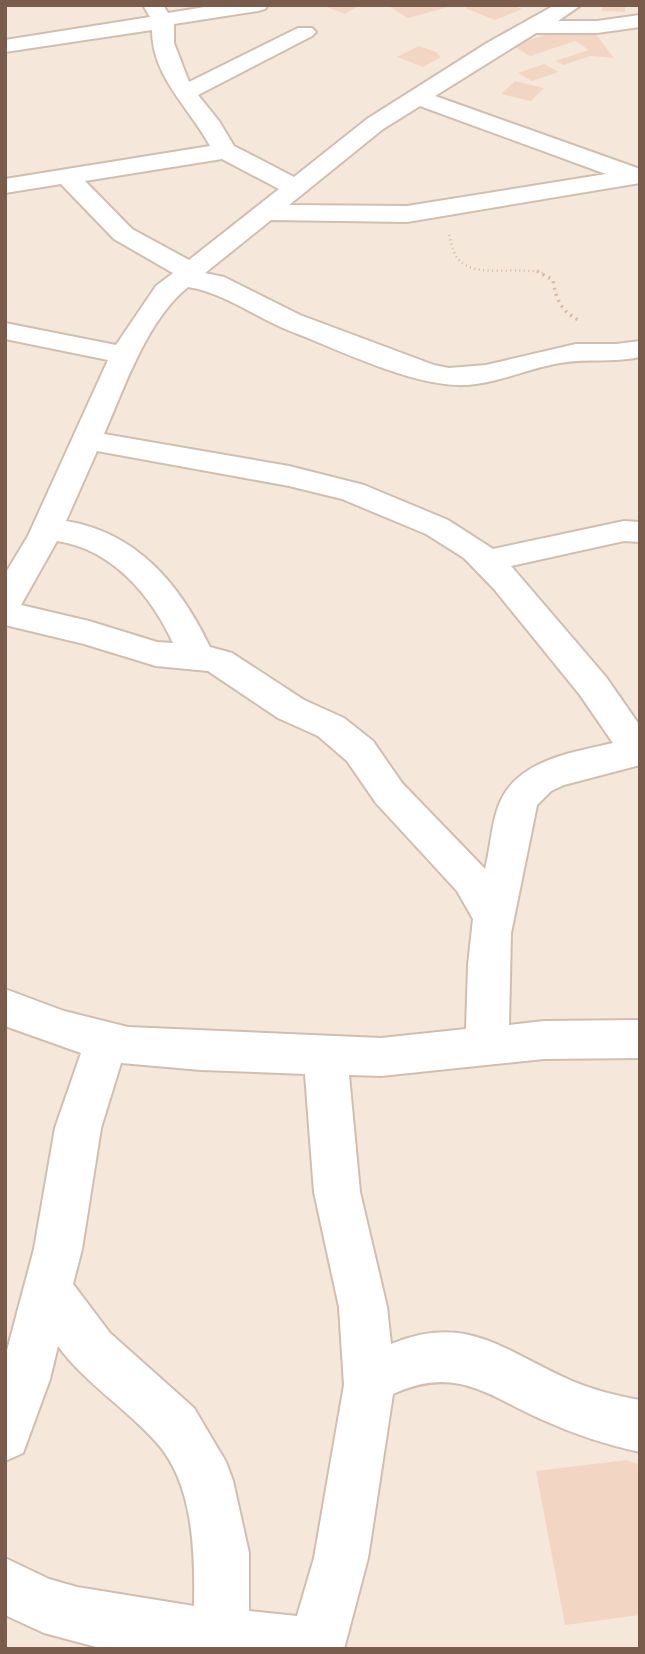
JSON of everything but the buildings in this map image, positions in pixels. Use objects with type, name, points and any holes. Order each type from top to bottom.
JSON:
[{"type":"street","points":[[5,47],[159,16],[258,5]]},
{"type":"street","points":[[5,603],[47,529],[124,355],[165,292],[375,124],[495,48],[571,5]]},
{"type":"street","points":[[159,16],[167,58],[185,93],[211,126],[225,151]]},
{"type":"street","points":[[535,27],[597,27],[640,21]]},
{"type":"street","points":[[185,93],[305,32]]},
{"type":"street","points":[[416,97],[638,176]]},
{"type":"street","points":[[5,186],[225,151],[304,182],[370,214]]},
{"type":"street","points":[[66,176],[123,234],[187,275],[215,284],[290,321],[428,373],[448,378],[488,374],[578,352],[616,354],[640,349]]},
{"type":"street","points":[[265,212],[370,214],[440,209],[638,176]]},
{"type":"street","points":[[5,331],[124,355]]},
{"type":"street","points":[[88,440],[289,476],[353,492],[437,527],[475,550],[506,581],[593,686],[620,727],[640,751],[563,772],[529,788],[514,808],[512,840],[493,918],[488,989],[488,1046]]},
{"type":"street","points":[[47,529],[84,535],[131,559],[181,622],[197,656]]},
{"type":"street","points":[[486,561],[611,533],[640,532]]},
{"type":"street","points":[[5,613],[89,633],[156,654],[197,656],[220,662],[291,709],[342,735],[360,751],[405,811],[471,880],[493,918]]},
{"type":"street","points":[[5,1007],[61,1029],[128,1046],[381,1057],[544,1040],[640,1039]]},
{"type":"street","points":[[5,1435],[25,1379],[58,1250],[78,1128],[107,1041]]},
{"type":"street","points":[[5,1585],[41,1604],[86,1616],[151,1628],[316,1647],[341,1558],[368,1379],[363,1307],[337,1192],[325,1055]]},
{"type":"street","points":[[48,1290],[92,1351],[176,1426],[207,1481],[222,1553],[221,1635]]},
{"type":"street","points":[[368,1379],[402,1364],[435,1356],[478,1362],[565,1403],[619,1422],[640,1426]]},
{"type":"path","points":[[440,209],[460,263],[480,270],[518,267],[542,271],[553,280],[556,297],[563,312],[585,322]]},
{"type":"shaded area","points":[[5,5],[640,5],[640,1649],[5,1649]]}]
